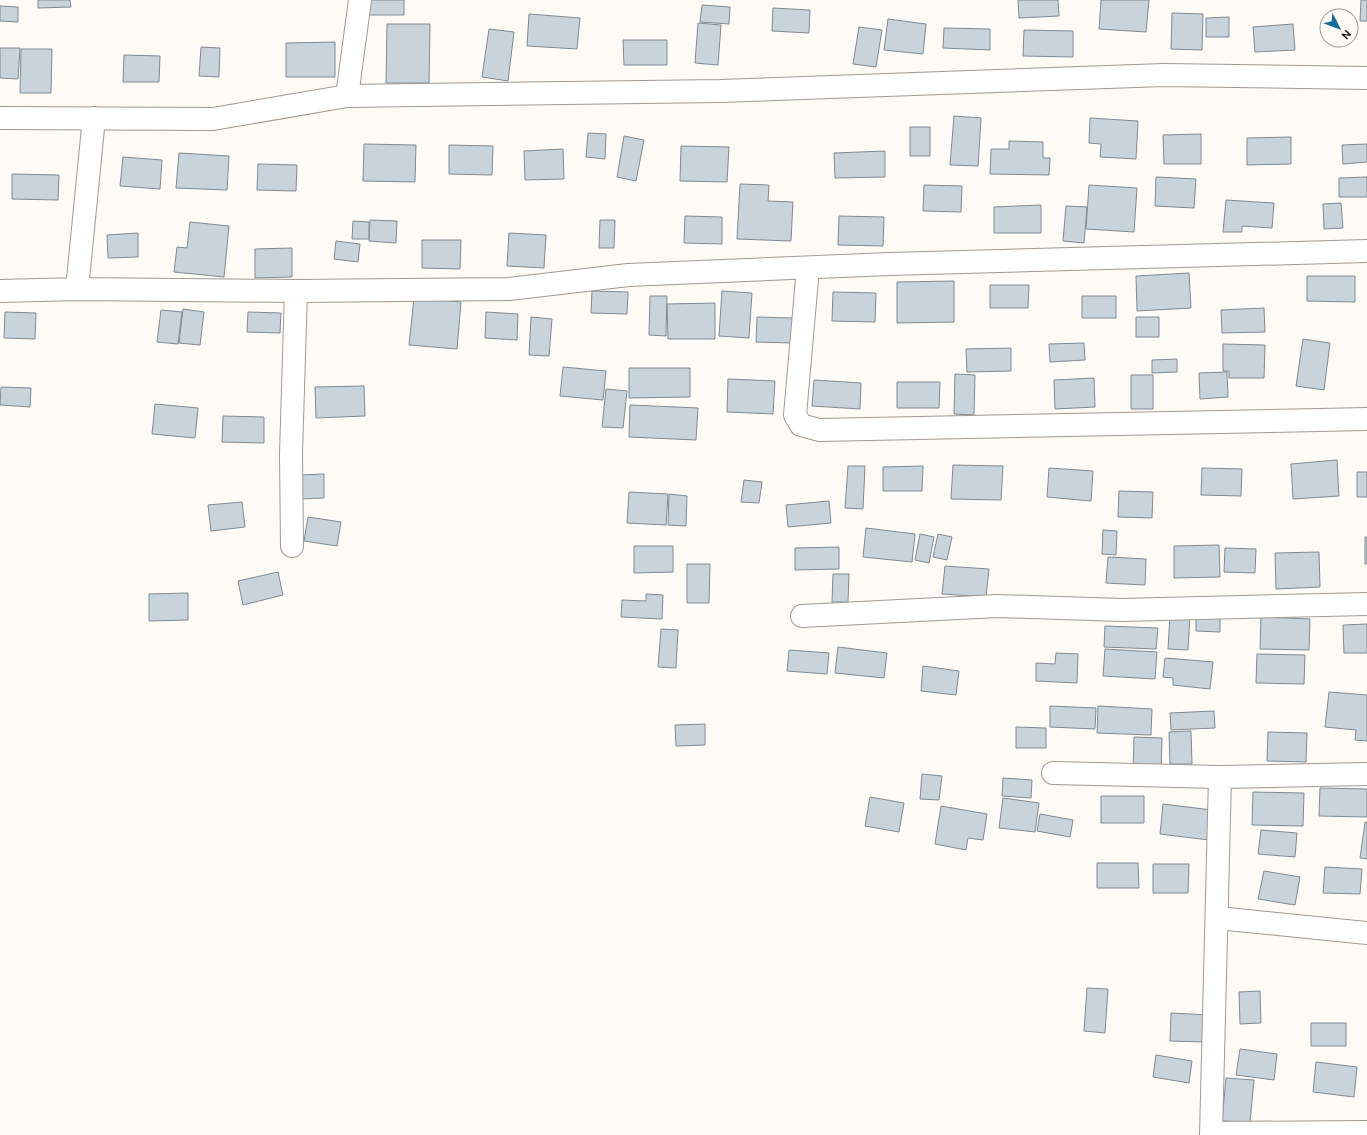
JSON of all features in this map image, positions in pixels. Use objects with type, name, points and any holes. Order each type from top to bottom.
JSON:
[{"type":"street","points":[[347,96],[360,0]]},
{"type":"street","points":[[0,118],[213,119],[347,96],[728,91],[1164,75],[1367,78]]},
{"type":"street","points":[[77,288],[94,118]]},
{"type":"street","points":[[0,291],[77,288],[296,291],[509,289],[628,275],[1367,251]]},
{"type":"street","points":[[808,268],[795,415],[801,425],[819,430],[1367,418]]},
{"type":"street","points":[[292,546],[292,453],[296,291]]},
{"type":"street","points":[[802,616],[996,606],[1121,610],[1367,604]]},
{"type":"street","points":[[1053,772],[1220,777],[1367,774]]},
{"type":"street","points":[[1220,777],[1212,1134],[1367,1132]]},
{"type":"street","points":[[1218,918],[1367,933]]},
{"type":"building","points":[[38,0],[70,0],[71,7],[38,8]]},
{"type":"building","points":[[368,0],[404,0],[404,15],[368,15]]},
{"type":"building","points":[[1018,0],[1058,0],[1059,16],[1019,18]]},
{"type":"building","points":[[1101,0],[1149,0],[1146,32],[1099,29]]},
{"type":"building","points":[[1361,0],[1367,0],[1367,21],[1360,21]]},
{"type":"building","points":[[702,5],[730,7],[729,24],[700,22]]},
{"type":"building","points":[[0,6],[18,7],[18,22],[0,21]]},
{"type":"building","points":[[773,8],[810,10],[809,33],[772,31]]},
{"type":"building","points":[[1172,13],[1203,14],[1202,50],[1171,49]]},
{"type":"building","points":[[529,14],[580,18],[577,49],[527,46]]},
{"type":"building","points":[[1229,17],[1229,37],[1206,37],[1206,18]]},
{"type":"building","points":[[888,19],[926,24],[923,54],[884,50]]},
{"type":"building","points":[[698,23],[721,25],[718,65],[695,63]]},
{"type":"building","points":[[387,24],[430,24],[429,83],[386,83]]},
{"type":"building","points":[[1293,24],[1295,50],[1255,52],[1253,27]]},
{"type":"building","points":[[859,27],[882,30],[876,67],[853,64]]},
{"type":"building","points":[[944,28],[990,29],[990,50],[943,48]]},
{"type":"building","points":[[489,29],[514,32],[508,81],[482,77]]},
{"type":"building","points":[[1024,30],[1073,31],[1073,57],[1023,56]]},
{"type":"building","points":[[623,40],[667,40],[667,65],[624,65]]},
{"type":"building","points":[[335,42],[335,77],[286,77],[286,43]]},
{"type":"building","points":[[201,47],[220,48],[219,77],[199,76]]},
{"type":"building","points":[[0,48],[20,48],[18,79],[0,78]]},
{"type":"building","points":[[21,49],[52,49],[51,93],[20,93]]},
{"type":"building","points":[[124,55],[160,56],[159,82],[123,82]]},
{"type":"building","points":[[954,116],[981,118],[978,166],[950,165]]},
{"type":"building","points":[[1090,118],[1138,121],[1136,159],[1100,157],[1101,144],[1089,143]]},
{"type":"building","points":[[910,127],[930,127],[930,156],[910,156]]},
{"type":"building","points":[[588,133],[606,134],[605,159],[586,157]]},
{"type":"building","points":[[1201,134],[1201,164],[1164,164],[1163,135]]},
{"type":"building","points":[[624,136],[644,140],[636,181],[617,177]]},
{"type":"building","points":[[1291,137],[1291,164],[1247,165],[1247,138]]},
{"type":"building","points":[[1009,141],[1043,142],[1043,158],[1050,158],[1049,175],[990,174],[991,149],[1009,149]]},
{"type":"building","points":[[364,144],[416,145],[415,182],[363,181]]},
{"type":"building","points":[[1367,144],[1367,162],[1343,164],[1342,145]]},
{"type":"building","points":[[449,145],[493,146],[492,175],[449,174]]},
{"type":"building","points":[[681,146],[729,147],[727,182],[680,181]]},
{"type":"building","points":[[563,149],[564,179],[525,180],[524,151]]},
{"type":"building","points":[[885,151],[885,177],[835,178],[834,153]]},
{"type":"building","points":[[179,153],[229,156],[227,190],[176,188]]},
{"type":"building","points":[[123,157],[162,160],[160,189],[120,186]]},
{"type":"building","points":[[258,164],[297,165],[296,191],[257,190]]},
{"type":"building","points":[[12,174],[59,175],[58,200],[12,199]]},
{"type":"building","points":[[1156,177],[1196,179],[1194,208],[1155,206]]},
{"type":"building","points":[[1367,177],[1367,197],[1339,197],[1339,178]]},
{"type":"building","points":[[740,184],[769,185],[768,201],[793,202],[791,241],[737,239]]},
{"type":"building","points":[[924,185],[962,186],[961,212],[923,211]]},
{"type":"building","points":[[1089,185],[1137,188],[1134,232],[1086,229]]},
{"type":"building","points":[[1226,200],[1274,203],[1272,228],[1242,226],[1242,232],[1223,232]]},
{"type":"building","points":[[1341,203],[1343,228],[1324,229],[1323,204]]},
{"type":"building","points":[[1041,205],[1041,233],[994,233],[994,207]]},
{"type":"building","points":[[1066,206],[1087,207],[1084,243],[1063,241]]},
{"type":"building","points":[[685,216],[722,217],[722,244],[684,243]]},
{"type":"building","points":[[839,216],[884,217],[883,246],[838,245]]},
{"type":"building","points":[[370,220],[397,221],[396,243],[369,241]]},
{"type":"building","points":[[600,220],[615,220],[614,248],[599,248]]},
{"type":"building","points":[[353,221],[369,222],[369,239],[352,239]]},
{"type":"building","points":[[190,222],[229,226],[224,277],[174,272],[177,247],[187,248]]},
{"type":"building","points":[[138,233],[138,257],[108,258],[107,235]]},
{"type":"building","points":[[509,233],[546,235],[544,268],[507,266]]},
{"type":"building","points":[[422,240],[461,240],[460,269],[422,268]]},
{"type":"building","points":[[336,241],[360,244],[358,262],[334,259]]},
{"type":"building","points":[[292,248],[292,277],[255,278],[255,249]]},
{"type":"building","points":[[1189,273],[1191,308],[1137,311],[1136,276]]},
{"type":"building","points":[[1307,276],[1355,276],[1355,302],[1307,301]]},
{"type":"building","points":[[954,281],[954,322],[897,323],[897,282]]},
{"type":"building","points":[[990,285],[1029,285],[1028,308],[990,308]]},
{"type":"building","points":[[592,291],[628,292],[627,314],[591,313]]},
{"type":"building","points":[[722,291],[752,293],[749,338],[719,336]]},
{"type":"building","points":[[833,292],[876,293],[875,322],[832,321]]},
{"type":"building","points":[[650,296],[667,296],[666,336],[649,335]]},
{"type":"building","points":[[1082,296],[1116,296],[1116,318],[1082,318]]},
{"type":"building","points":[[414,298],[461,302],[457,349],[409,345]]},
{"type":"building","points":[[715,303],[715,339],[668,339],[667,304]]},
{"type":"building","points":[[1264,308],[1265,332],[1222,333],[1221,310]]},
{"type":"building","points":[[183,309],[204,312],[200,345],[179,343]]},
{"type":"building","points":[[161,310],[182,312],[178,344],[157,342]]},
{"type":"building","points":[[5,312],[36,313],[35,339],[4,338]]},
{"type":"building","points":[[248,312],[281,313],[280,333],[247,332]]},
{"type":"building","points":[[486,312],[518,314],[517,340],[485,338]]},
{"type":"building","points":[[531,317],[552,319],[549,356],[529,355]]},
{"type":"building","points":[[757,317],[793,318],[792,343],[756,342]]},
{"type":"building","points":[[1136,317],[1159,317],[1159,337],[1136,337]]},
{"type":"building","points":[[1303,339],[1330,343],[1324,390],[1296,386]]},
{"type":"building","points":[[1084,343],[1085,360],[1050,362],[1049,344]]},
{"type":"building","points":[[1223,344],[1265,345],[1264,378],[1229,378],[1229,371],[1223,371]]},
{"type":"building","points":[[1011,348],[1011,371],[967,372],[966,349]]},
{"type":"building","points":[[1177,359],[1177,372],[1152,373],[1152,360]]},
{"type":"building","points":[[563,367],[606,371],[603,400],[560,396]]},
{"type":"building","points":[[629,368],[690,368],[690,397],[629,398]]},
{"type":"building","points":[[1227,372],[1228,397],[1200,399],[1199,373]]},
{"type":"building","points":[[955,374],[975,375],[974,415],[954,414]]},
{"type":"building","points":[[1131,375],[1153,375],[1153,409],[1131,409]]},
{"type":"building","points":[[1094,378],[1095,407],[1055,409],[1054,380]]},
{"type":"building","points":[[728,379],[775,381],[773,414],[727,412]]},
{"type":"building","points":[[814,380],[861,383],[860,409],[812,406]]},
{"type":"building","points":[[897,382],[940,382],[939,408],[897,408]]},
{"type":"building","points":[[364,386],[365,416],[316,418],[315,387]]},
{"type":"building","points":[[1,387],[31,388],[30,407],[0,405]]},
{"type":"building","points":[[606,389],[627,391],[623,428],[602,427]]},
{"type":"building","points":[[155,404],[198,408],[195,438],[152,434]]},
{"type":"building","points":[[630,405],[698,408],[696,440],[629,437]]},
{"type":"building","points":[[223,416],[264,417],[264,443],[222,442]]},
{"type":"building","points":[[1337,460],[1339,496],[1293,499],[1291,464]]},
{"type":"building","points":[[953,465],[1003,466],[1001,500],[951,499]]},
{"type":"building","points":[[848,466],[865,466],[863,509],[845,508]]},
{"type":"building","points":[[923,466],[922,491],[883,491],[883,467]]},
{"type":"building","points":[[1049,468],[1093,471],[1091,501],[1047,497]]},
{"type":"building","points":[[1202,468],[1242,469],[1241,496],[1201,495]]},
{"type":"building","points":[[1357,472],[1367,472],[1367,497],[1357,497]]},
{"type":"building","points":[[324,474],[324,498],[300,499],[299,475]]},
{"type":"building","points":[[744,480],[762,482],[759,503],[741,502]]},
{"type":"building","points":[[1119,491],[1153,492],[1152,518],[1118,517]]},
{"type":"building","points":[[629,492],[668,494],[666,525],[627,523]]},
{"type":"building","points":[[669,494],[687,496],[686,526],[668,525]]},
{"type":"building","points":[[829,501],[831,523],[788,527],[786,505]]},
{"type":"building","points":[[242,502],[245,527],[211,531],[208,505]]},
{"type":"building","points":[[308,517],[341,522],[337,546],[304,541]]},
{"type":"building","points":[[866,528],[915,534],[912,562],[863,557]]},
{"type":"building","points":[[1103,530],[1117,531],[1116,555],[1102,554]]},
{"type":"building","points":[[920,534],[934,537],[929,563],[915,560]]},
{"type":"building","points":[[938,534],[952,537],[947,560],[933,557]]},
{"type":"building","points":[[1365,537],[1367,537],[1367,564],[1365,564]]},
{"type":"building","points":[[1219,545],[1220,577],[1174,578],[1174,546]]},
{"type":"building","points":[[634,546],[673,546],[673,572],[634,573]]},
{"type":"building","points":[[839,547],[839,569],[795,570],[795,548]]},
{"type":"building","points":[[1225,548],[1256,549],[1255,573],[1224,572]]},
{"type":"building","points":[[1319,552],[1320,587],[1276,589],[1275,553]]},
{"type":"building","points":[[1108,557],[1146,559],[1145,585],[1106,583]]},
{"type":"building","points":[[687,564],[710,564],[709,603],[687,603]]},
{"type":"building","points":[[945,566],[989,569],[986,597],[942,594]]},
{"type":"building","points":[[278,572],[283,595],[243,605],[238,581]]},
{"type":"building","points":[[833,574],[849,574],[848,602],[832,602]]},
{"type":"building","points":[[188,593],[188,620],[149,621],[149,594]]},
{"type":"building","points":[[646,594],[663,595],[662,619],[621,617],[622,600],[646,601]]},
{"type":"building","points":[[1170,615],[1190,616],[1188,650],[1168,649]]},
{"type":"building","points":[[1196,616],[1220,617],[1220,632],[1196,631]]},
{"type":"building","points":[[1261,617],[1310,619],[1309,650],[1260,649]]},
{"type":"building","points":[[1367,624],[1367,653],[1344,653],[1343,625]]},
{"type":"building","points":[[1105,626],[1158,628],[1156,649],[1104,647]]},
{"type":"building","points":[[661,629],[678,630],[676,668],[658,667]]},
{"type":"building","points":[[838,647],[887,653],[884,678],[835,673]]},
{"type":"building","points":[[1105,649],[1157,652],[1155,679],[1103,676]]},
{"type":"building","points":[[789,650],[829,653],[827,674],[787,671]]},
{"type":"building","points":[[1056,653],[1078,654],[1077,683],[1036,681],[1036,663],[1055,664]]},
{"type":"building","points":[[1257,654],[1305,655],[1304,684],[1256,683]]},
{"type":"building","points":[[1165,658],[1213,662],[1210,689],[1173,685],[1173,678],[1163,677]]},
{"type":"building","points":[[923,666],[959,671],[956,695],[921,691]]},
{"type":"building","points":[[1329,692],[1367,695],[1367,741],[1355,740],[1356,730],[1325,727]]},
{"type":"building","points":[[1050,706],[1096,708],[1095,729],[1050,727]]},
{"type":"building","points":[[1098,706],[1152,709],[1151,735],[1097,733]]},
{"type":"building","points":[[1214,711],[1215,728],[1171,730],[1170,713]]},
{"type":"building","points":[[705,724],[705,745],[676,746],[675,725]]},
{"type":"building","points":[[1016,727],[1046,728],[1046,748],[1016,748]]},
{"type":"building","points":[[1191,731],[1192,764],[1170,764],[1169,732]]},
{"type":"building","points":[[1268,732],[1307,733],[1306,762],[1267,761]]},
{"type":"building","points":[[1134,737],[1162,738],[1161,772],[1133,771]]},
{"type":"building","points":[[922,774],[942,776],[939,800],[920,799]]},
{"type":"building","points":[[1003,778],[1032,780],[1031,798],[1002,796]]},
{"type":"building","points":[[1320,788],[1367,789],[1367,817],[1319,816]]},
{"type":"building","points":[[1253,792],[1304,793],[1303,826],[1252,825]]},
{"type":"building","points":[[1101,796],[1144,796],[1144,823],[1101,823]]},
{"type":"building","points":[[870,797],[904,803],[899,832],[865,826]]},
{"type":"building","points":[[1003,798],[1039,803],[1035,832],[999,828]]},
{"type":"building","points":[[1163,804],[1212,810],[1209,840],[1160,834]]},
{"type":"building","points":[[941,806],[987,814],[983,840],[968,838],[966,850],[935,844]]},
{"type":"building","points":[[1040,814],[1073,820],[1070,837],[1037,831]]},
{"type":"building","points":[[1365,822],[1367,822],[1367,859],[1360,858]]},
{"type":"building","points":[[1261,830],[1297,833],[1295,857],[1258,854]]},
{"type":"building","points":[[1097,863],[1138,863],[1139,888],[1097,888]]},
{"type":"building","points":[[1153,864],[1189,864],[1188,893],[1153,893]]},
{"type":"building","points":[[1325,867],[1362,869],[1360,894],[1323,893]]},
{"type":"building","points":[[1264,871],[1300,877],[1295,905],[1258,899]]},
{"type":"building","points":[[1087,988],[1108,989],[1105,1033],[1084,1031]]},
{"type":"building","points":[[1260,991],[1261,1023],[1240,1024],[1239,992]]},
{"type":"building","points":[[1171,1013],[1208,1015],[1206,1042],[1170,1041]]},
{"type":"building","points":[[1311,1023],[1346,1023],[1346,1046],[1311,1046]]},
{"type":"building","points":[[1240,1049],[1277,1054],[1274,1080],[1236,1075]]},
{"type":"building","points":[[1156,1055],[1192,1061],[1189,1083],[1153,1077]]},
{"type":"building","points":[[1316,1062],[1357,1067],[1354,1097],[1313,1092]]},
{"type":"building","points":[[1226,1078],[1254,1080],[1250,1122],[1222,1121]]}]
